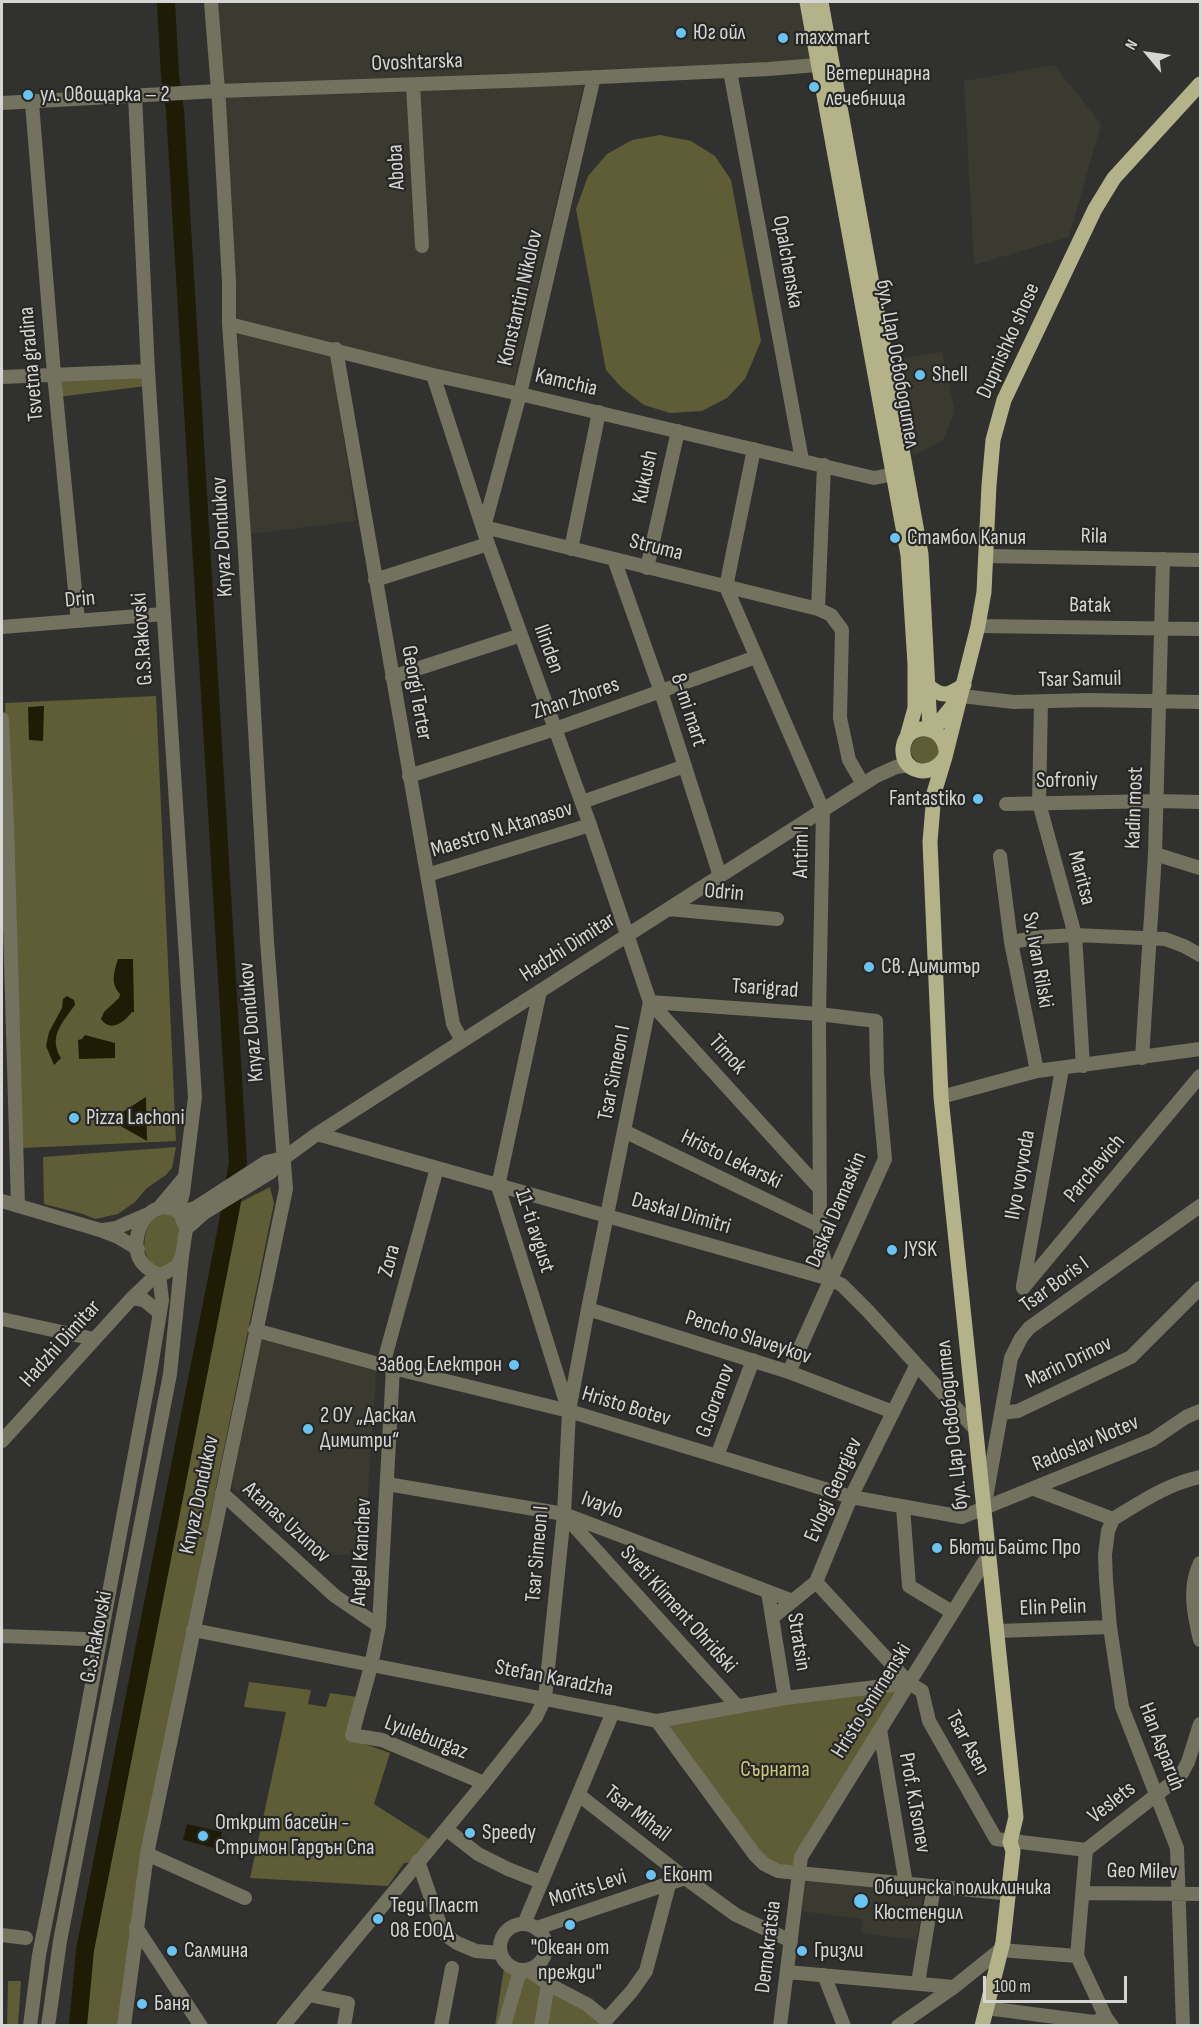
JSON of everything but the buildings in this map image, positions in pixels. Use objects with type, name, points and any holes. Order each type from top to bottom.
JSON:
[{"type":"main road","name":"бул. Цар Освободител","points":[[807,2],[826,64],[921,554],[931,730]]},
{"type":"main road","name":"бул. Цар Освободител","points":[[821,2],[826,64],[908,555],[915,664],[915,708],[913,723],[906,741]]},
{"type":"main road","name":"Dupnishko shose","points":[[931,816],[936,780],[963,691],[984,592],[993,440],[1004,400],[1095,209],[1114,178],[1200,84]]},
{"type":"main road","points":[[927,685],[942,694],[956,690],[963,691]]},
{"type":"main road","points":[[931,730],[963,691]]},
{"type":"main road","points":[[913,768],[930,771],[935,769],[945,754],[943,738],[931,730],[918,729],[906,741],[904,757],[913,768],[927,794],[931,816]]},
{"type":"main road","name":"бул. Цар Освободител","points":[[931,816],[933,936],[941,1097],[1016,1816],[1010,1842],[1013,1851],[1003,1942],[982,2025]]},
{"type":"main road","points":[[1000,1950],[997,1941],[1006,1851],[1010,1842]]},
{"type":"street","name":"Knyaz Dondukov","points":[[124,2025],[147,1854],[286,1189],[267,942],[229,324],[229,282],[213,91],[211,2]]},
{"type":"street","name":"Ovoshtarska","points":[[2,104],[213,91],[778,69],[826,64]]},
{"type":"street","name":"Opalchenska","points":[[730,71],[802,460]]},
{"type":"street","name":"Konstantin Nikolov","points":[[484,527],[520,394],[594,77]]},
{"type":"street","name":"Aboba","points":[[413,84],[422,246]]},
{"type":"street","name":"G.S.Rakovski","points":[[141,96],[148,371],[195,1096],[179,1212]]},
{"type":"street","name":"Tsvetna gradina","points":[[32,103],[54,374],[78,621]]},
{"type":"street","name":"Kamchia","points":[[229,324],[433,375],[874,478],[894,474]]},
{"type":"street","name":"Georgi Terter","points":[[336,349],[453,1024],[462,1041]]},
{"type":"street","points":[[2,377],[148,371]]},
{"type":"street","name":"Ilinden","points":[[433,375],[488,544],[628,934]]},
{"type":"street","points":[[571,549],[598,412]]},
{"type":"street","name":"Kukush","points":[[647,568],[678,431]]},
{"type":"street","points":[[726,587],[754,449]]},
{"type":"street","points":[[824,465],[818,609],[831,615],[842,630],[840,718],[849,760],[863,784]]},
{"type":"street","name":"Struma","points":[[484,527],[818,609]]},
{"type":"street","points":[[375,580],[488,544]]},
{"type":"street","name":"Rila","points":[[987,556],[1200,560]]},
{"type":"street","name":"8-mi mart","points":[[614,559],[661,692],[720,876]]},
{"type":"street","name":"Kadin most","points":[[1142,1058],[1155,854],[1163,559]]},
{"type":"street","name":"Antim I","points":[[726,587],[823,810],[819,1014],[820,1245],[830,1279]]},
{"type":"street","name":"Drin","points":[[2,627],[163,614]]},
{"type":"street","name":"Batak","points":[[978,626],[1200,629]]},
{"type":"street","points":[[392,678],[521,635]]},
{"type":"street","name":"Zhan Zhores","points":[[409,776],[555,729],[756,657]]},
{"type":"street","name":"Tsar Samuil","points":[[963,691],[1014,702],[1089,700],[1200,702]]},
{"type":"street","name":"Maritsa","points":[[1041,702],[1039,803],[1075,935],[1083,1066]]},
{"type":"street","points":[[2,719],[7,1019],[18,1206]]},
{"type":"street","points":[[876,776],[891,762],[906,741]]},
{"type":"street","name":"Maestro N.Atanasov","points":[[582,802],[685,766]]},
{"type":"street","points":[[876,776],[896,767],[913,768]]},
{"type":"street","name":"Hadzhi Dimitar","points":[[202,1209],[876,776]]},
{"type":"street","name":"Sofroniy","points":[[1006,804],[1200,802]]},
{"type":"street","name":"Maestro N.Atanasov","points":[[427,875],[590,825]]},
{"type":"street","points":[[1155,854],[1200,868]]},
{"type":"street","name":"Sv. Ivan Rilski","points":[[999,856],[1011,942],[1037,1071]]},
{"type":"street","name":"Odrin","points":[[668,909],[777,919]]},
{"type":"street","name":"Timok","points":[[628,934],[650,1002],[820,1189]]},
{"type":"street","points":[[1011,942],[1075,935],[1165,939],[1200,955]]},
{"type":"street","name":"11-ti avgust","points":[[540,991],[498,1186],[569,1411]]},
{"type":"street","name":"Tsarigrad","points":[[650,1002],[819,1014],[876,1021]]},
{"type":"street","name":"Tsar Simeon I","points":[[283,2025],[484,1783],[536,1717],[545,1698],[564,1514],[569,1411],[650,1002]]},
{"type":"street","name":"Daskal Damaskin","points":[[789,1372],[885,1159],[877,1073],[876,1021]]},
{"type":"street","points":[[941,1097],[1037,1071],[1200,1049]]},
{"type":"street","name":"Ilyo voyvoda","points":[[1023,1288],[1062,1069]]},
{"type":"street","name":"Parchevich","points":[[1023,1288],[1200,1076]]},
{"type":"street","name":"Hristo Lekarski","points":[[624,1131],[820,1226]]},
{"type":"street","name":"Daskal Dimitri","points":[[317,1134],[830,1279],[842,1286],[868,1311],[976,1430]]},
{"type":"street","name":"Zora","points":[[388,1367],[437,1168]]},
{"type":"street","points":[[160,1313],[144,1300],[130,1300],[139,1279],[139,1233],[152,1212],[184,1178]]},
{"type":"street","points":[[183,1193],[202,1209]]},
{"type":"street","points":[[2,1201],[118,1237],[139,1254],[148,1269],[158,1274],[174,1269],[182,1256],[186,1229],[202,1209]]},
{"type":"street","name":"Tsar Boris I","points":[[984,1509],[1011,1358],[1021,1338],[1029,1328],[1200,1206]]},
{"type":"street","points":[[100,1230],[116,1228],[165,1207],[179,1212],[202,1209]]},
{"type":"street","points":[[179,1212],[186,1229]]},
{"type":"street","name":"G.S.Rakovski","points":[[48,2025],[62,1930],[170,1374],[182,1256]]},
{"type":"street","name":"G.S.Rakovski","points":[[30,2025],[39,1956],[160,1313],[162,1300],[158,1274]]},
{"type":"street","name":"Hadzhi Dimitar","points":[[2,1442],[130,1300],[158,1274]]},
{"type":"street","name":"Marin Drinov","points":[[1001,1413],[1018,1411],[1131,1357],[1200,1288]]},
{"type":"street","name":"Pencho Slaveykov","points":[[588,1309],[789,1372],[893,1412]]},
{"type":"street","points":[[2,1319],[94,1339]]},
{"type":"street","name":"Hristo Botev","points":[[255,1330],[388,1367],[569,1411],[851,1497],[962,1517],[984,1509]]},
{"type":"street","name":"G.Goranov","points":[[717,1456],[753,1360]]},
{"type":"street","name":"Evlogi Georgiev","points":[[773,1617],[816,1582],[851,1497],[916,1366]]},
{"type":"street","name":"Angel Kanchev","points":[[352,1735],[371,1666],[379,1626],[387,1484],[388,1367]]},
{"type":"street","name":"Radoslav Notev","points":[[984,1509],[1152,1440],[1186,1417],[1200,1411]]},
{"type":"street","points":[[1034,1489],[1113,1519],[1152,1494],[1200,1477]]},
{"type":"street","name":"Ivaylo","points":[[387,1484],[564,1514],[792,1601]]},
{"type":"street","name":"Atanas Uzunov","points":[[222,1493],[335,1596],[379,1626]]},
{"type":"street","points":[[903,1506],[909,1586],[952,1612]]},
{"type":"street","name":"Sveti Kliment Ohridski","points":[[564,1514],[738,1707]]},
{"type":"street","name":"Han Asparuh","points":[[1113,1519],[1108,1531],[1105,1555],[1110,1627],[1122,1707],[1177,1848],[1184,2025]]},
{"type":"street","name":"Hristo Smirnenski","points":[[799,1873],[801,1857],[989,1554]]},
{"type":"street","points":[[1200,1563],[1195,1575],[1193,1602],[1200,1640]]},
{"type":"street","name":"Tsar Asen","points":[[816,1582],[909,1683],[922,1691],[929,1721],[996,1839],[1010,1842]]},
{"type":"street","name":"Stratsin","points":[[768,1593],[785,1698]]},
{"type":"street","name":"Elin Pelin","points":[[998,1631],[1110,1627]]},
{"type":"street","name":"Stefan Karadzha","points":[[193,1630],[657,1721],[785,1698],[909,1683]]},
{"type":"street","points":[[2,1636],[85,1639]]},
{"type":"street","points":[[531,1926],[541,1882],[613,1712]]},
{"type":"street","points":[[657,1721],[759,1860],[778,1871],[1002,1893]]},
{"type":"street","name":"Veslets","points":[[1010,1842],[1086,1850],[1182,1773],[1188,1762],[1200,1724]]},
{"type":"street","name":"Prof. K.Tsonev","points":[[880,1730],[906,1884]]},
{"type":"street","name":"Lyuleburgaz","points":[[352,1735],[382,1740],[484,1783]]},
{"type":"street","name":"Tsar Mihail","points":[[579,1795],[736,1915],[791,1941]]},
{"type":"street","points":[[446,1829],[478,1854],[541,1882]]},
{"type":"street","points":[[986,2008],[1109,2023],[1077,1956],[1086,1850]]},
{"type":"street","points":[[147,1854],[245,1898]]},
{"type":"street","points":[[418,1861],[443,1933],[457,1943],[476,1951],[501,1953]]},
{"type":"street","name":"Demokratsia","points":[[780,2025],[799,1873]]},
{"type":"street","name":"Morits Levi","points":[[531,1926],[669,1885],[685,1878]]},
{"type":"street","points":[[504,2025],[519,1974],[529,1970],[542,1962],[547,1948],[546,1940],[531,1926],[517,1924],[505,1932],[500,1946],[508,1965],[515,1969],[529,1970],[549,1984],[588,2005],[606,2023],[646,1971],[669,1885]]},
{"type":"street","points":[[918,1983],[934,1886]]},
{"type":"street","name":"Geo Milev","points":[[1083,1893],[1200,1894]]},
{"type":"street","points":[[136,1927],[201,2025]]},
{"type":"street","points":[[2,1935],[26,1938]]},
{"type":"street","points":[[898,2025],[954,1987],[1000,1950],[1077,1956]]},
{"type":"street","points":[[441,2025],[452,1968]]},
{"type":"street","points":[[787,1972],[954,1987]]},
{"type":"street","points":[[824,1975],[844,2025]]},
{"type":"street","points":[[541,2025],[549,1984]]},
{"type":"street","points":[[309,1995],[348,2003],[344,2025]]},
{"type":"shaded area","points":[[213,2],[802,2],[814,58],[777,64],[587,71],[512,392],[331,349],[356,521],[249,534],[237,325]]},
{"type":"shaded area","points":[[1054,65],[1101,124],[1069,237],[974,265],[964,81]]},
{"type":"shaded area","points":[[942,352],[955,411],[943,440],[913,456],[894,360]]},
{"type":"shaded area","points":[[44,706],[43,741],[29,740],[28,707]]},
{"type":"shaded area","points":[[118,959],[133,959],[134,1012],[113,1026],[101,1019],[104,1012],[119,998],[120,994],[115,986],[114,977]]},
{"type":"shaded area","points":[[67,996],[74,1000],[75,1005],[58,1030],[56,1043],[61,1058],[54,1065],[46,1046],[49,1032],[62,1008],[63,999]]},
{"type":"shaded area","points":[[85,1035],[115,1043],[115,1058],[79,1059],[78,1040]]},
{"type":"shaded area","points":[[146,1098],[147,1141],[110,1120]]},
{"type":"shaded area","name":"2 ОУ „Даскал Димитри“","points":[[261,1338],[376,1371],[364,1555],[309,1555],[232,1486]]},
{"type":"shaded area","name":"Открит басейн - Стримон Гардън Спа","points":[[187,1824],[222,1832],[218,1849],[183,1840]]},
{"type":"shaded area","name":"Общинска поликлиника Кюстендил","points":[[805,1877],[923,1892],[917,1940],[861,1933],[862,1919],[800,1911]]},
{"type":"green space","points":[[660,135],[691,141],[715,156],[731,180],[761,341],[745,379],[727,398],[702,411],[670,413],[644,405],[622,388],[606,370],[576,209],[588,176],[607,154],[632,140]]},
{"type":"green space","points":[[145,374],[146,386],[58,397],[56,380]]},
{"type":"green space","points":[[156,696],[176,1141],[22,1148],[5,703]]},
{"type":"green space","points":[[925,736],[935,740],[939,750],[935,760],[925,764],[915,760],[911,750],[915,740]]},
{"type":"green space","points":[[176,1147],[172,1168],[166,1175],[147,1188],[135,1202],[118,1214],[95,1219],[44,1204],[43,1157]]},
{"type":"green space","points":[[270,1187],[274,1203],[186,1635],[119,2025],[78,2026],[85,1950],[231,1207]]},
{"type":"green space","points":[[165,1214],[173,1215],[176,1220],[179,1245],[172,1261],[159,1267],[147,1256],[145,1240],[150,1221]]},
{"type":"green space","points":[[249,1682],[311,1690],[308,1704],[326,1707],[330,1693],[357,1697],[348,1738],[390,1753],[374,1804],[432,1841],[413,1862],[404,1863],[388,1886],[250,1878],[286,1712],[244,1707]]},
{"type":"green space","name":"Сърната","points":[[909,1683],[799,1873],[764,1864],[657,1721]]},
{"type":"green space","points":[[504,1968],[549,1984],[606,2025],[495,2026]]},
{"type":"green space","points":[[8,1981],[21,1981],[18,2025],[7,2025]]},
{"type":"waterway","points":[[78,2026],[85,1950],[238,1162],[175,110],[170,76],[166,2]]},
{"type":"place","name":"Юг ойл","points":[[681,33]]},
{"type":"place","name":"maxxmart","points":[[783,38]]},
{"type":"place","name":"Ветеринарна лечебница","points":[[814,87]]},
{"type":"place","name":"ул. Овощарка – 2","points":[[28,95]]},
{"type":"place","name":"Shell","points":[[920,375]]},
{"type":"place","name":"Стамбол Капия","points":[[895,538]]},
{"type":"place","name":"Fantastiko","points":[[978,799]]},
{"type":"place","name":"Св. Димитър","points":[[869,967]]},
{"type":"place","name":"Pizza Lachoni","points":[[74,1118]]},
{"type":"place","name":"JYSK","points":[[892,1250]]},
{"type":"place","name":"Завод Електрон","points":[[514,1365]]},
{"type":"place","name":"2 ОУ „Даскал Димитри“","points":[[308,1429]]},
{"type":"place","name":"Бюти Байтс Про","points":[[937,1548]]},
{"type":"place","name":"Speedy","points":[[470,1833]]},
{"type":"place","name":"Открит басейн - Стримон Гардън Спа","points":[[203,1836]]},
{"type":"place","name":"Еконт","points":[[651,1875]]},
{"type":"place","name":"Общинска поликлиника Кюстендил","points":[[861,1901]]},
{"type":"place","name":"Теди Пласт 08 ЕООД","points":[[378,1919]]},
{"type":"place","name":"\"Океан от прежди\"","points":[[570,1925]]},
{"type":"place","name":"Салмина","points":[[172,1951]]},
{"type":"place","name":"Гризли","points":[[802,1951]]},
{"type":"place","name":"Баня","points":[[142,2004]]}]
